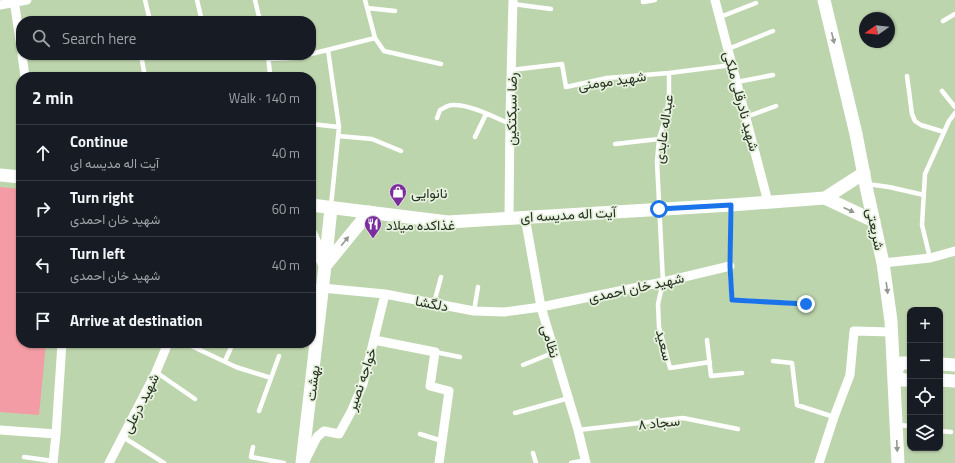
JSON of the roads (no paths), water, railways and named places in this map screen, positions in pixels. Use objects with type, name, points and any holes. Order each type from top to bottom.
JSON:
[{"type":"street","points":[[0,5],[14,1],[27,0]]},
{"type":"street","name":"شهید نادرقلی ملکی","points":[[715,0],[768,202]]},
{"type":"street","name":"شریعتی","points":[[824,0],[856,134],[883,263],[892,332],[898,463]]},
{"type":"street","points":[[14,1],[16,16]]},
{"type":"street","name":"رضا سبکتکین","points":[[509,218],[513,2]]},
{"type":"street","points":[[23,60],[24,72]]},
{"type":"street","points":[[0,175],[16,177]]},
{"type":"street","points":[[825,198],[865,179]]},
{"type":"street","points":[[825,198],[874,221]]},
{"type":"street","name":"آیت اله مدیسه ای","points":[[316,206],[448,222],[825,198]]},
{"type":"street","name":"بهشت","points":[[316,304],[317,287],[325,266],[331,208]]},
{"type":"street","points":[[316,245],[325,266],[369,212]]},
{"type":"street","name":"نظامی","points":[[525,217],[541,307],[586,461]]},
{"type":"street","points":[[883,263],[930,258],[955,251]]},
{"type":"street","name":"شهید خان احمدی","points":[[541,307],[663,282],[730,266]]},
{"type":"street","name":"دلگشا","points":[[317,287],[385,294],[474,311],[504,312],[541,307]]},
{"type":"street","name":"خواجه نصیر","points":[[303,463],[317,437],[324,431],[339,434],[351,412],[363,384],[385,294]]},
{"type":"street","points":[[819,463],[850,375],[854,331],[892,332]]},
{"type":"street","points":[[374,340],[435,352],[430,386],[449,391],[439,463]]},
{"type":"street","points":[[53,462],[62,348]]},
{"type":"street","name":"شهید درعلی","points":[[109,463],[156,372],[166,348]]},
{"type":"street","name":"بهشت","points":[[303,463],[313,348]]},
{"type":"street","points":[[907,363],[901,363],[894,373],[902,380],[907,380]]},
{"type":"street","points":[[943,364],[955,364]]},
{"type":"street","points":[[943,380],[955,380]]},
{"type":"street","points":[[0,430],[56,434]]},
{"type":"lane","points":[[145,0],[149,16]]},
{"type":"lane","points":[[197,0],[201,16]]},
{"type":"lane","points":[[255,0],[259,16]]},
{"type":"lane","points":[[365,0],[375,38],[384,51],[441,64]]},
{"type":"lane","points":[[642,0],[643,2],[655,0]]},
{"type":"lane","points":[[513,2],[551,9]]},
{"type":"lane","points":[[720,17],[756,4]]},
{"type":"lane","points":[[367,8],[395,11]]},
{"type":"lane","points":[[943,21],[955,14]]},
{"type":"lane","points":[[728,49],[773,31]]},
{"type":"lane","points":[[316,53],[375,38]]},
{"type":"lane","points":[[328,50],[339,127],[331,208]]},
{"type":"lane","points":[[142,60],[144,72]]},
{"type":"lane","points":[[268,60],[270,72]]},
{"type":"lane","name":"شهید مومنی","points":[[511,70],[562,64],[566,87],[606,78],[669,73],[732,65]]},
{"type":"lane","name":"عبداله عابدی","points":[[663,282],[657,162],[659,139],[667,113],[669,73]]},
{"type":"lane","points":[[737,82],[773,75]]},
{"type":"lane","points":[[907,76],[912,114],[915,121],[921,125],[944,132]]},
{"type":"lane","points":[[942,91],[955,107]]},
{"type":"lane","points":[[437,118],[440,110],[451,105],[477,110],[510,124]]},
{"type":"lane","points":[[746,117],[776,106]]},
{"type":"lane","points":[[930,258],[922,225],[925,174],[949,120],[955,113]]},
{"type":"lane","points":[[475,137],[486,114]]},
{"type":"lane","points":[[316,125],[339,127]]},
{"type":"lane","points":[[338,136],[372,139],[401,151]]},
{"type":"lane","points":[[615,144],[659,139]]},
{"type":"lane","points":[[865,179],[889,187],[924,195]]},
{"type":"lane","points":[[731,205],[730,266],[732,300],[806,304]]},
{"type":"lane","points":[[434,303],[441,277]]},
{"type":"lane","name":"سعید","points":[[663,282],[658,304],[659,327],[670,368],[710,362]]},
{"type":"lane","points":[[474,311],[478,287]]},
{"type":"lane","points":[[707,340],[712,376],[742,373]]},
{"type":"lane","points":[[196,348],[236,367],[271,378]]},
{"type":"lane","points":[[224,361],[230,348]]},
{"type":"lane","points":[[435,352],[460,357]]},
{"type":"lane","points":[[523,365],[555,352]]},
{"type":"lane","points":[[259,411],[279,356]]},
{"type":"lane","points":[[774,362],[792,363],[797,405],[834,417]]},
{"type":"lane","points":[[156,372],[195,398]]},
{"type":"lane","points":[[515,413],[568,398]]},
{"type":"lane","name":"سجاد ۸","points":[[578,430],[683,418],[738,429]]},
{"type":"lane","points":[[896,424],[907,426]]},
{"type":"lane","points":[[943,431],[950,432]]},
{"type":"lane","points":[[420,434],[442,441]]},
{"type":"lane","points":[[122,437],[164,463]]},
{"type":"lane","points":[[253,447],[251,457],[284,463]]},
{"type":"lane","points":[[533,453],[536,463]]},
{"type":"lane","points":[[24,457],[53,462]]},
{"type":"lane","points":[[571,463],[586,461]]},
{"type":"place","name":"نانوایی","points":[[398,207]]},
{"type":"place","name":"غذاکده میلاد","points":[[373,239]]}]
